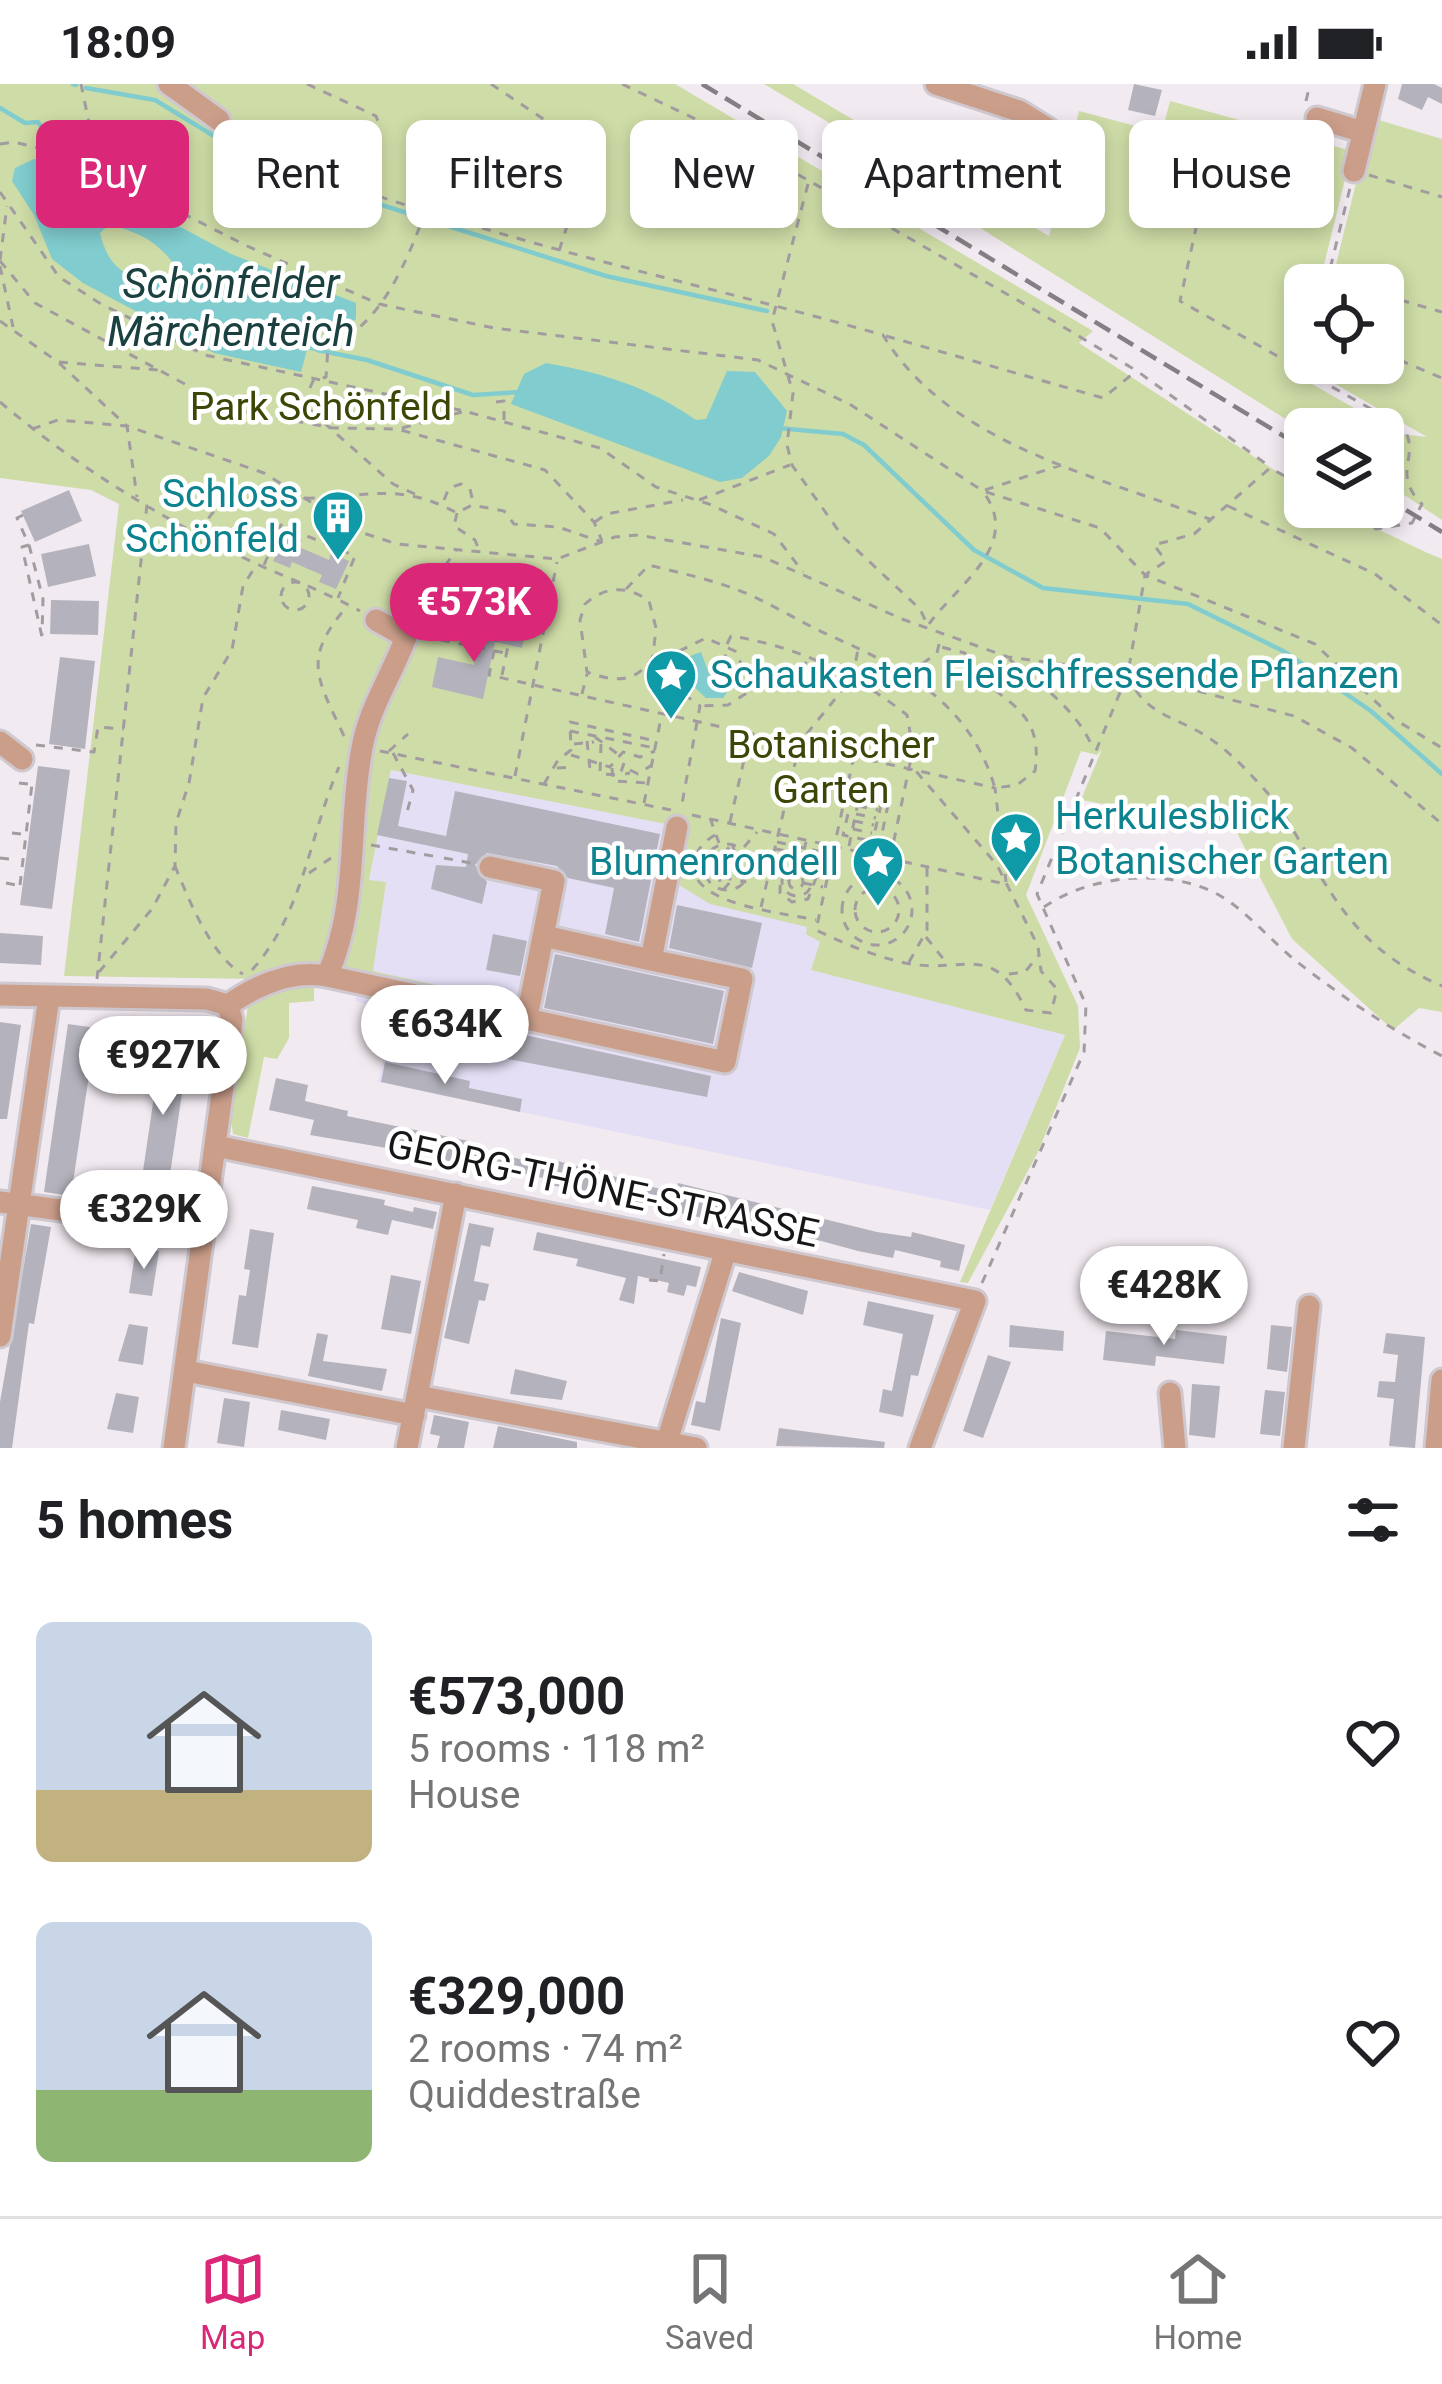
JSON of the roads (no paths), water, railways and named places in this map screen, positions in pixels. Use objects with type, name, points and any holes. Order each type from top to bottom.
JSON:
[{"type":"street","points":[[169,84],[219,120]]},
{"type":"street","points":[[936,84],[1034,120]]},
{"type":"street","points":[[1356,171],[1375,84]]},
{"type":"street","points":[[1317,118],[1364,132]]},
{"type":"street","points":[[327,976],[346,928],[355,746],[409,632],[376,620]]},
{"type":"street","points":[[0,742],[25,751]]},
{"type":"street","points":[[651,960],[678,820]]},
{"type":"street","points":[[490,867],[554,880],[529,1007],[507,1014]]},
{"type":"street","points":[[228,1005],[253,988],[293,975],[327,976],[725,1062],[742,979],[544,936]]},
{"type":"street","points":[[0,995],[207,999],[228,1005]]},
{"type":"street","points":[[0,1336],[10,1203],[49,997]]},
{"type":"street","points":[[174,1448],[232,1020],[228,1005]]},
{"type":"street","name":"GEORG-THÖNE-STRASSE","points":[[216,1146],[975,1301],[920,1448]]},
{"type":"street","points":[[407,1448],[456,1194]]},
{"type":"street","points":[[10,1203],[202,1229]]},
{"type":"street","points":[[666,1445],[725,1252]]},
{"type":"street","points":[[1294,1448],[1309,1306]]},
{"type":"street","points":[[186,1371],[696,1448]]},
{"type":"street","points":[[1436,1448],[1442,1380]]},
{"type":"street","points":[[1170,1393],[1174,1448]]},
{"type":"water","name":"Schönfelder Märchenteich","points":[[36,159],[36,220],[34,215],[12,181],[15,168]]},
{"type":"water","name":"Schönfelder Märchenteich","points":[[39,228],[106,228],[100,233],[104,247],[125,273],[146,279],[172,277],[176,267],[162,251],[119,228],[182,228],[231,254],[356,303],[356,319],[344,327],[317,324],[308,338],[319,351],[307,350],[301,372],[214,353],[83,283],[52,259]]},
{"type":"water","points":[[546,363],[625,383],[696,420],[706,419],[727,371],[755,372],[787,411],[781,437],[769,456],[742,478],[720,482],[511,404],[524,374]]},
{"type":"water","points":[[701,652],[709,674],[733,666],[738,677],[723,698],[706,698],[678,672],[679,660]]},
{"type":"waterway","points":[[86,88],[155,100],[268,169],[606,276],[767,311]]},
{"type":"waterway","points":[[0,108],[25,123],[36,122]]},
{"type":"waterway","points":[[317,350],[367,360],[473,395],[521,392]]},
{"type":"waterway","points":[[778,428],[843,434],[864,445],[974,550],[1043,588],[1188,604],[1285,652],[1371,711],[1442,774]]},
{"type":"railway","points":[[702,84],[1284,436]]},
{"type":"railway","points":[[1404,509],[1442,532]]},
{"type":"place","name":"Schloss Schönfeld","points":[[338,562]]},
{"type":"place","name":"Schaukasten Fleischfressende Pflanzen","points":[[671,721]]},
{"type":"place","name":"Herkulesblick Botanischer Garten","points":[[1016,884]]},
{"type":"place","name":"Blumenrondell","points":[[878,908]]},
{"type":"park label","name":"Park Schönfeld","points":[[321,407]]},
{"type":"park label","name":"Botanischer Garten","points":[[831,768]]}]
